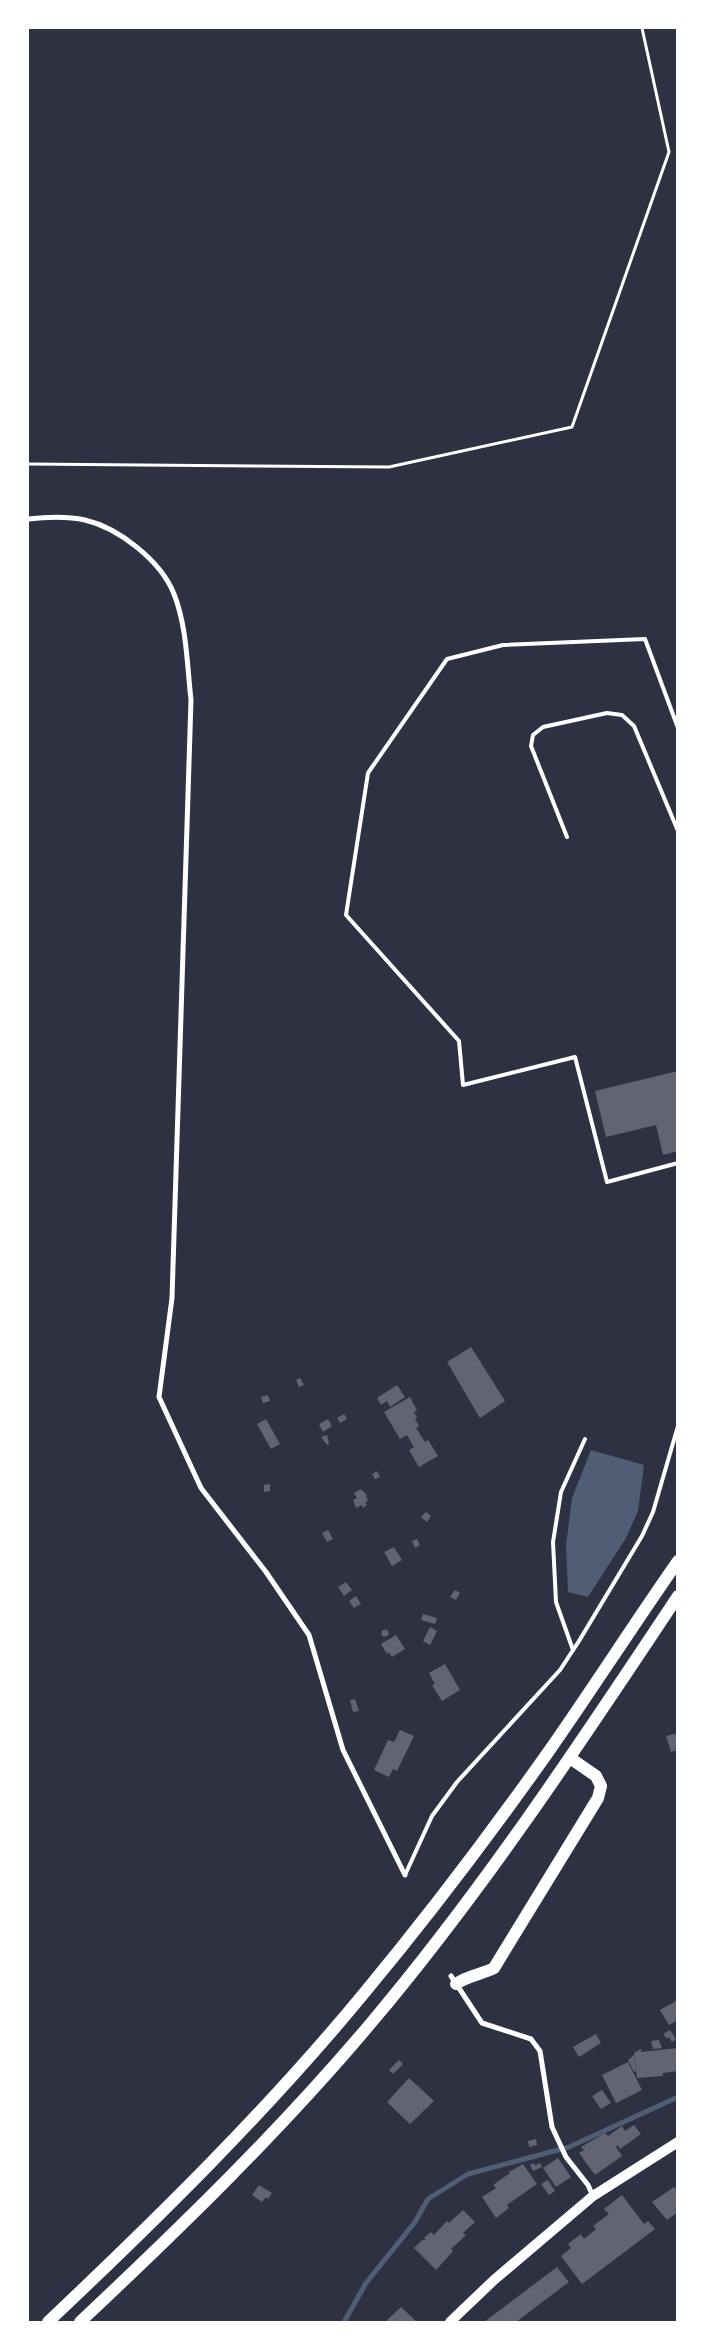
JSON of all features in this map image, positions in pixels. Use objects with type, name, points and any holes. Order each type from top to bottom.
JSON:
[{"type":"highway","points":[[48,2322],[148,2227],[270,2099],[364,1993],[452,1882],[548,1752],[678,1561]]},
{"type":"highway","points":[[80,2322],[163,2244],[286,2120],[372,2023],[469,1900],[570,1758],[678,1596]]},
{"type":"highway","points":[[454,1980],[481,1975],[494,1968],[598,1798],[601,1786],[596,1776],[570,1758]]},
{"type":"main road","points":[[450,2322],[494,2280],[593,2196],[678,2142]]},
{"type":"street","points":[[28,519],[42,517],[86,520],[129,540],[156,564],[174,592],[180,614],[191,710],[172,1298],[159,1397],[201,1488],[266,1572],[309,1635],[343,1750],[405,1875]]},
{"type":"street","points":[[454,1980],[482,2023],[531,2039],[540,2051],[552,2127],[566,2157],[588,2184],[593,2196]]},
{"type":"lane","points":[[678,728],[645,639],[503,645],[447,659],[368,773],[346,915],[459,1041],[463,1085],[575,1057],[607,1182],[678,1163]]},
{"type":"lane","points":[[567,837],[531,746],[533,735],[542,727],[607,713],[622,715],[634,726],[678,831]]},
{"type":"lane","points":[[405,1875],[432,1816],[457,1782],[560,1670],[573,1650],[650,1520],[678,1426]]},
{"type":"lane","points":[[573,1650],[556,1602],[553,1542],[561,1492],[584,1439]]},
{"type":"path","points":[[28,464],[389,467],[572,428],[670,152],[642,28]]},
{"type":"water","points":[[591,1450],[644,1465],[638,1511],[626,1538],[588,1597],[568,1592],[566,1546],[572,1498]]},
{"type":"building","points":[[678,1071],[678,1151],[663,1155],[656,1125],[606,1137],[595,1091]]},
{"type":"building","points":[[471,1347],[505,1401],[480,1418],[447,1362]]},
{"type":"building","points":[[300,1378],[304,1385],[299,1387],[296,1380]]},
{"type":"building","points":[[397,1385],[405,1397],[390,1407],[387,1401],[381,1405],[377,1398]]},
{"type":"building","points":[[268,1395],[270,1401],[263,1403],[261,1397]]},
{"type":"building","points":[[410,1397],[417,1410],[414,1412],[419,1426],[416,1428],[425,1442],[428,1440],[438,1456],[419,1467],[409,1450],[414,1447],[407,1435],[400,1439],[384,1412]]},
{"type":"building","points":[[344,1414],[347,1419],[340,1423],[337,1418]]},
{"type":"building","points":[[266,1419],[280,1444],[271,1449],[257,1424]]},
{"type":"building","points":[[328,1419],[332,1426],[323,1432],[319,1424]]},
{"type":"building","points":[[327,1435],[329,1444],[327,1445],[321,1437]]},
{"type":"building","points":[[377,1471],[380,1477],[375,1479],[372,1474]]},
{"type":"building","points":[[270,1484],[270,1491],[264,1492],[264,1485]]},
{"type":"building","points":[[361,1489],[367,1495],[368,1501],[365,1502],[367,1505],[363,1508],[362,1505],[356,1508],[353,1500],[357,1498],[354,1493]]},
{"type":"building","points":[[426,1512],[431,1516],[427,1522],[421,1517]]},
{"type":"building","points":[[328,1530],[333,1539],[327,1542],[322,1533]]},
{"type":"building","points":[[417,1539],[420,1545],[415,1548],[412,1541]]},
{"type":"building","points":[[394,1547],[402,1560],[392,1566],[384,1552]]},
{"type":"building","points":[[346,1582],[352,1590],[344,1596],[338,1587]]},
{"type":"building","points":[[455,1590],[460,1593],[456,1600],[450,1597]]},
{"type":"building","points":[[356,1596],[361,1604],[354,1608],[349,1601]]},
{"type":"building","points":[[423,1614],[437,1618],[435,1624],[421,1620]]},
{"type":"building","points":[[430,1627],[437,1631],[430,1645],[423,1641]]},
{"type":"building","points":[[385,1629],[389,1633],[385,1637],[381,1633]]},
{"type":"building","points":[[396,1635],[405,1649],[392,1657],[389,1652],[387,1654],[381,1644]]},
{"type":"building","points":[[445,1664],[460,1690],[442,1701],[432,1685],[435,1684],[429,1673]]},
{"type":"building","points":[[355,1699],[359,1711],[353,1712],[350,1700]]},
{"type":"building","points":[[400,1730],[414,1736],[397,1771],[393,1769],[389,1777],[374,1770],[388,1740],[394,1742]]},
{"type":"building","points":[[678,1733],[678,1750],[671,1752],[666,1736]]},
{"type":"building","points":[[676,2001],[678,2020],[669,2025],[660,2010]]},
{"type":"building","points":[[670,2030],[676,2039],[672,2042],[669,2037],[667,2039],[663,2034]]},
{"type":"building","points":[[596,2034],[601,2043],[579,2057],[573,2047]]},
{"type":"building","points":[[659,2040],[662,2048],[653,2049],[651,2041]]},
{"type":"building","points":[[678,2048],[678,2071],[663,2073],[663,2076],[637,2078],[634,2053],[641,2049],[641,2052]]},
{"type":"building","points":[[634,2055],[636,2071],[634,2072],[628,2060]]},
{"type":"building","points":[[399,2060],[403,2064],[393,2074],[389,2070]]},
{"type":"building","points":[[628,2062],[642,2090],[616,2103],[602,2075]]},
{"type":"building","points":[[409,2078],[434,2101],[410,2124],[387,2102]]},
{"type":"building","points":[[602,2090],[611,2103],[601,2109],[592,2096]]},
{"type":"building","points":[[634,2125],[641,2134],[620,2149],[618,2145],[616,2147],[622,2156],[595,2175],[579,2153],[584,2150],[581,2147],[605,2133],[608,2136],[622,2126],[625,2131]]},
{"type":"building","points":[[536,2139],[537,2145],[529,2147],[528,2141]]},
{"type":"building","points":[[558,2158],[571,2177],[556,2187],[543,2168]]},
{"type":"building","points":[[534,2163],[535,2166],[540,2163],[542,2167],[533,2171],[530,2165]]},
{"type":"building","points":[[523,2164],[537,2184],[507,2205],[509,2208],[496,2218],[482,2197],[496,2188],[493,2185],[509,2172]]},
{"type":"building","points":[[548,2180],[555,2191],[549,2195],[541,2184]]},
{"type":"building","points":[[259,2185],[272,2193],[268,2199],[266,2197],[262,2202],[252,2195]]},
{"type":"building","points":[[674,2187],[678,2191],[678,2212],[667,2220],[652,2202]]},
{"type":"building","points":[[622,2195],[644,2224],[648,2221],[655,2229],[582,2284],[561,2256],[571,2248],[568,2244],[581,2234],[584,2239],[596,2229],[593,2226],[609,2214],[604,2209]]},
{"type":"building","points":[[463,2210],[475,2222],[463,2233],[466,2235],[451,2249],[453,2251],[436,2270],[414,2248],[422,2240],[426,2240],[424,2238],[431,2232],[434,2235],[447,2221],[449,2223]]},
{"type":"building","points":[[557,2267],[569,2282],[516,2322],[484,2322]]},
{"type":"building","points":[[401,2307],[417,2322],[385,2322]]},
{"type":"waterway","points":[[344,2322],[366,2283],[415,2222],[428,2199],[468,2174],[569,2147],[678,2097]]}]
